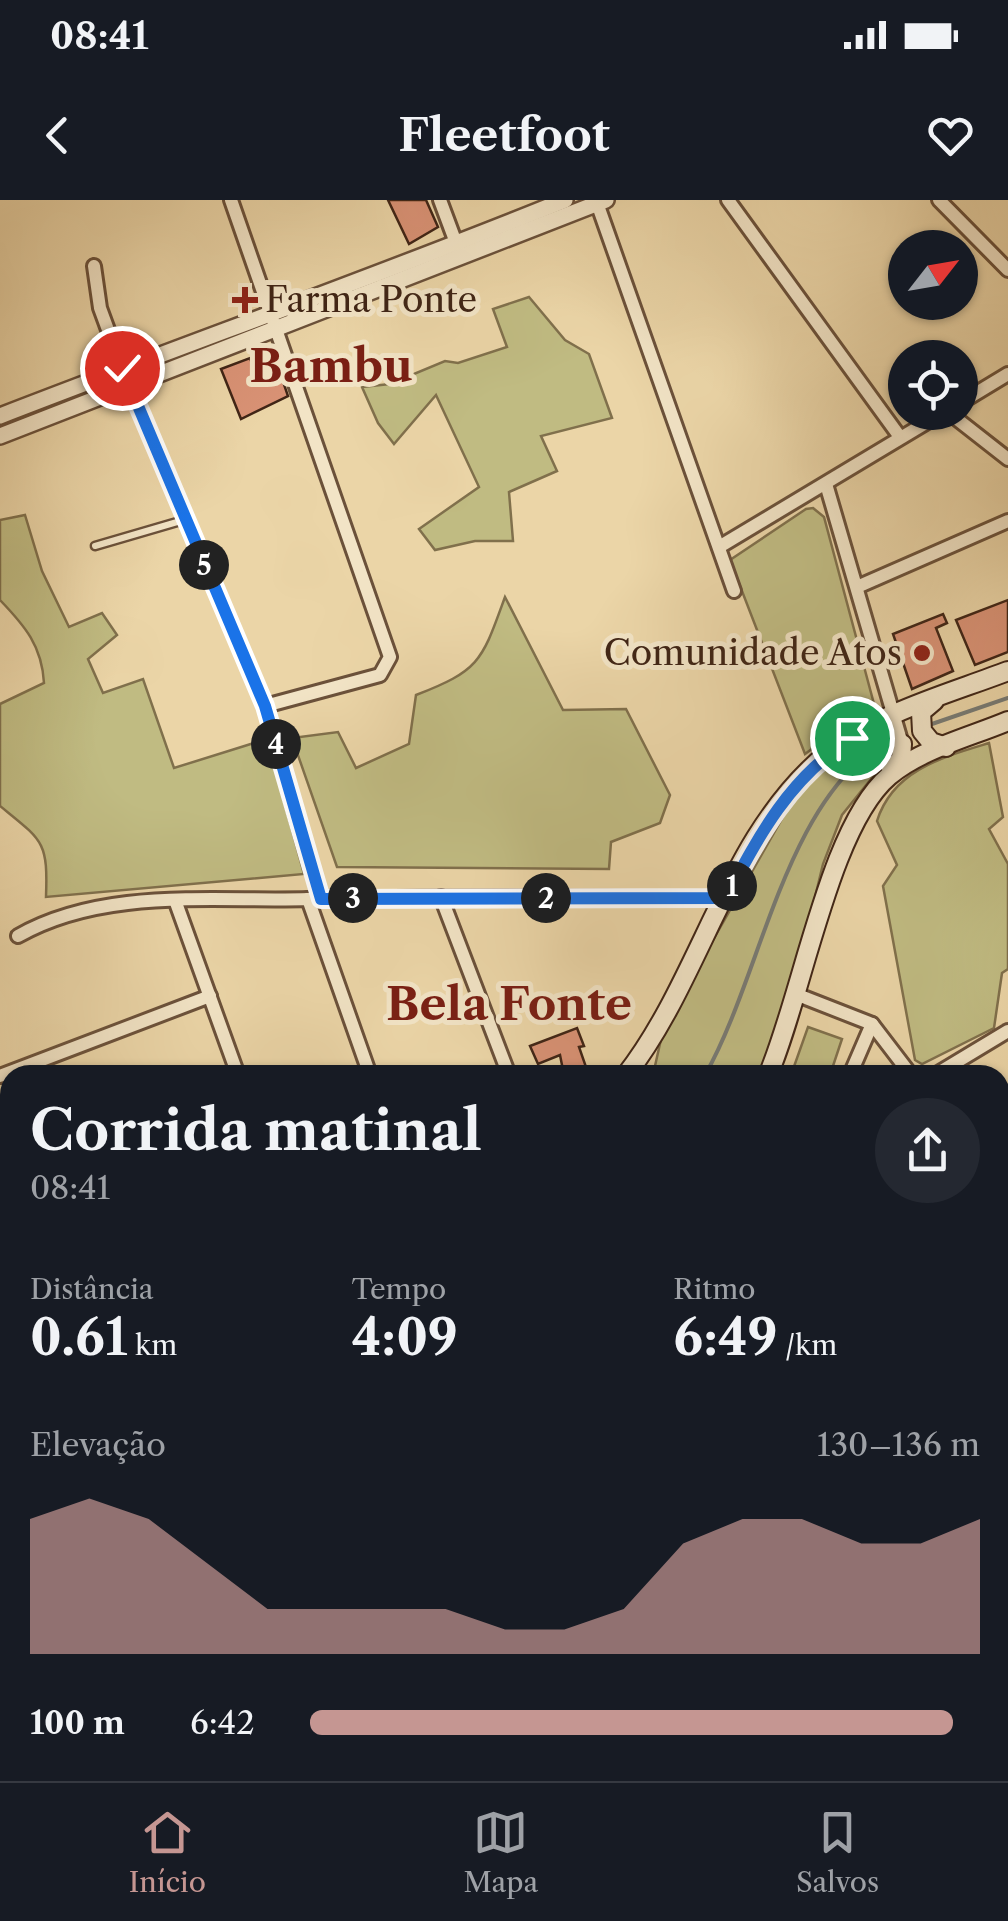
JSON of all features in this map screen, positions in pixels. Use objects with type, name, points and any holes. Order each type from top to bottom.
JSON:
[{"type":"main road","points":[[633,1065],[656,1030],[786,794],[830,751],[868,727],[1008,671]]},
{"type":"main road","points":[[938,698],[923,708],[920,724],[931,742],[946,747]]},
{"type":"main road","points":[[772,1065],[798,996],[838,860],[855,820],[888,777],[1008,721]]},
{"type":"main road","points":[[855,820],[854,811],[866,792],[901,759],[902,744],[868,727]]},
{"type":"street","points":[[231,200],[390,656],[380,674],[265,706]]},
{"type":"street","points":[[440,200],[459,251]]},
{"type":"street","points":[[459,251],[565,200]]},
{"type":"street","points":[[728,200],[900,438]]},
{"type":"street","points":[[939,200],[1008,270]]},
{"type":"street","points":[[0,416],[122,368],[359,292],[459,251],[600,201],[734,591]]},
{"type":"street","points":[[94,266],[100,308],[122,368],[265,706],[315,899],[367,1065]]},
{"type":"street","points":[[0,436],[274,322]]},
{"type":"street","points":[[978,392],[1008,374]]},
{"type":"street","points":[[719,548],[914,430]]},
{"type":"street","points":[[970,430],[1008,459]]},
{"type":"street","points":[[826,484],[902,744]]},
{"type":"street","points":[[857,587],[1008,521]]},
{"type":"street","points":[[441,898],[505,1065]]},
{"type":"street","points":[[18,936],[40,924],[84,912],[175,900],[726,898]]},
{"type":"street","points":[[175,900],[234,1065]]},
{"type":"street","points":[[29,1065],[210,996]]},
{"type":"street","points":[[798,996],[872,1024],[903,1065]]},
{"type":"street","points":[[854,1065],[872,1024]]},
{"type":"street","points":[[951,1065],[1008,1031]]},
{"type":"lane","points":[[95,546],[184,520]]},
{"type":"shaded area","points":[[529,297],[565,340],[589,354],[612,418],[541,436],[557,471],[509,492],[513,541],[475,541],[435,550],[419,529],[479,487],[436,395],[394,444],[378,423],[362,387],[390,384],[445,361],[458,363],[507,347],[493,309]]},
{"type":"shaded area","points":[[813,508],[824,517],[874,704],[872,714],[805,754],[730,560]]},
{"type":"shaded area","points":[[25,515],[42,571],[69,627],[102,613],[117,635],[88,659],[103,693],[143,679],[174,768],[267,739],[304,874],[46,897],[46,864],[40,844],[0,806],[0,704],[44,683],[31,637],[0,600],[0,520]]},
{"type":"shaded area","points":[[505,597],[563,710],[626,709],[670,795],[660,823],[611,842],[609,869],[337,867],[292,738],[338,732],[356,768],[409,744],[416,695],[467,670],[484,649]]},
{"type":"shaded area","points":[[867,736],[882,742],[888,758],[842,815],[823,864],[792,992],[764,1065],[655,1065],[664,1026],[791,803],[833,757]]},
{"type":"shaded area","points":[[989,743],[1003,817],[989,829],[1008,864],[1008,969],[1002,973],[994,1028],[922,1064],[915,1060],[883,886],[897,865],[877,821],[895,789],[907,778],[938,760]]},
{"type":"shaded area","points":[[808,1027],[842,1039],[833,1065],[795,1065]]},
{"type":"building","points":[[388,200],[426,200],[438,227],[409,244]]},
{"type":"building","points":[[250,358],[255,372],[277,364],[288,396],[241,419],[221,369]]},
{"type":"building","points":[[1008,600],[1008,652],[975,665],[956,620]]},
{"type":"building","name":"Comunidade Atos","points":[[943,614],[947,623],[936,628],[953,671],[912,689],[893,634]]},
{"type":"building","points":[[577,1028],[585,1065],[562,1065],[560,1055],[538,1064],[530,1046]]},
{"type":"waterway","points":[[929,725],[1008,698]]},
{"type":"waterway","points":[[710,1065],[798,849],[821,807],[850,770],[884,742]]},
{"type":"place","name":"Farma Ponte","points":[[245,300]]},
{"type":"place","name":"Comunidade Atos","points":[[922,653]]},
{"type":"district","name":"Bambu","points":[[331,366]]},
{"type":"district","name":"Bela Fonte","points":[[509,1004]]},
{"type":"route","points":[[122,368],[265,706],[321,899],[726,898],[786,794],[830,751],[852,738]]}]
